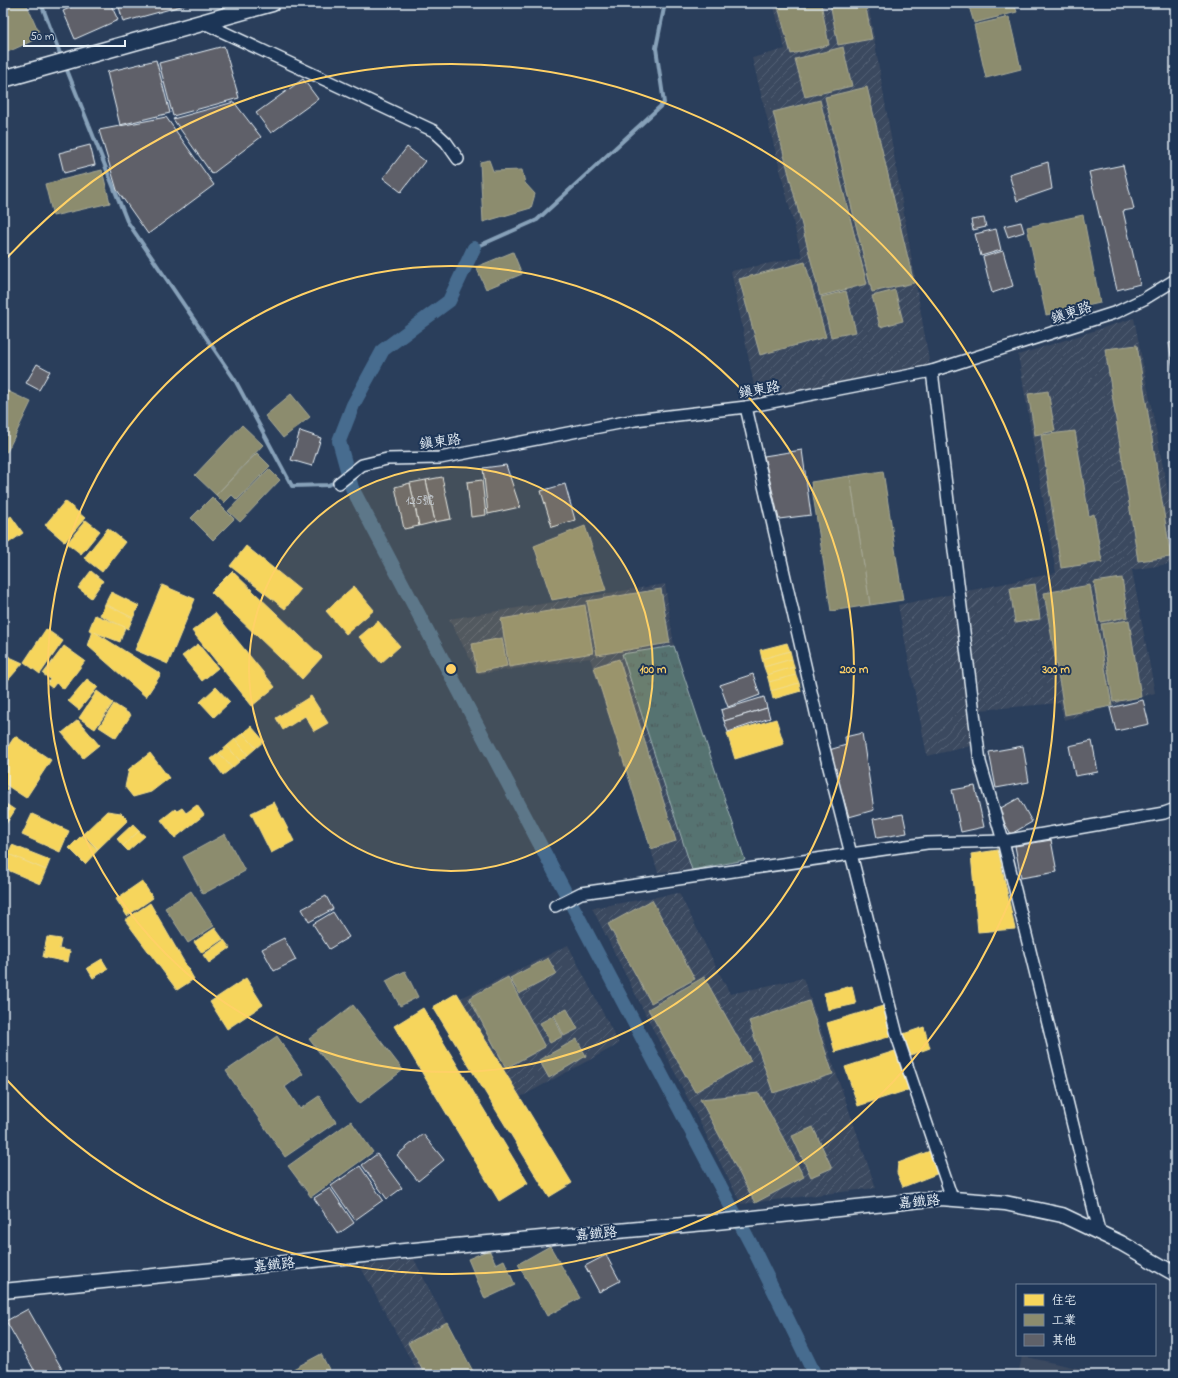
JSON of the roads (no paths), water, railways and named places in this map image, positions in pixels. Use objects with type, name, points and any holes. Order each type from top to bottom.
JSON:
[{"type":"main road","points":[[3,79],[272,3]]},
{"type":"street","points":[[204,22],[434,131],[446,142],[458,159]]},
{"type":"street","name":"鎮東路","points":[[339,483],[362,465],[386,460],[440,458],[635,420],[746,407],[932,372],[1117,312],[1144,299],[1175,280]]},
{"type":"street","points":[[932,372],[980,762],[1003,841],[1099,1231]]},
{"type":"street","points":[[746,407],[851,854],[898,1039],[952,1198]]},
{"type":"street","points":[[560,904],[581,894],[927,843],[1003,841],[1164,813],[1175,809]]},
{"type":"street","name":"嘉鐵路","points":[[3,1290],[952,1198],[1005,1202],[1054,1213],[1099,1231],[1175,1274]]},
{"type":"waterway","points":[[41,3],[62,59]]},
{"type":"waterway","points":[[474,248],[537,220],[664,103],[656,48],[665,3]]},
{"type":"waterway","points":[[65,65],[127,221],[235,380],[292,486],[328,485],[338,481]]},
{"type":"waterway","points":[[474,248],[449,301],[383,350],[353,405],[339,441],[352,488],[754,1250],[815,1375]]}]
